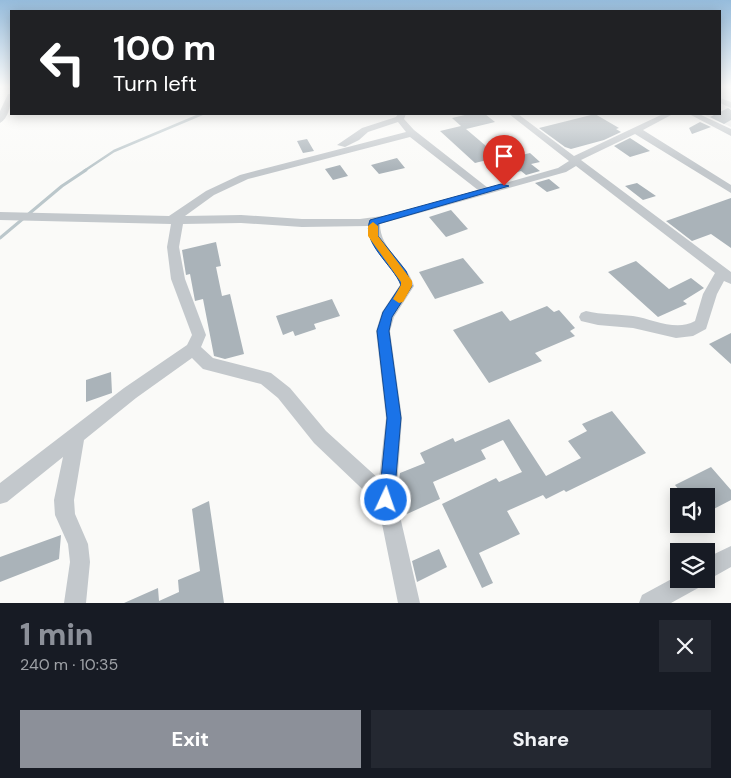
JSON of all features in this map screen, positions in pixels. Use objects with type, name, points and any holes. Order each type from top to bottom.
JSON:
[{"type":"street","points":[[514,115],[726,275],[710,294],[701,325],[698,328],[678,331],[654,329],[633,322],[604,321],[586,317]]},
{"type":"street","points":[[0,216],[175,220],[241,219],[302,223],[374,222],[562,170],[571,166],[575,160],[667,115]]},
{"type":"street","points":[[694,115],[731,133]]},
{"type":"street","points":[[336,152],[338,148],[365,130],[401,116],[410,134]]},
{"type":"street","points":[[636,130],[731,190]]},
{"type":"street","points":[[0,495],[143,383],[193,349],[198,335],[196,323],[178,279],[173,247],[175,220],[192,204],[234,181],[336,152],[410,134],[421,139],[429,148],[454,165],[485,191]]},
{"type":"street","points":[[374,222],[373,236],[402,273],[407,286],[387,316],[383,331],[394,418],[386,500],[409,603]]},
{"type":"street","points":[[193,349],[208,364],[258,375],[284,393],[320,437],[386,500]]},
{"type":"street","points":[[75,603],[80,562],[78,544],[65,515],[64,500],[76,434]]},
{"type":"street","points":[[715,565],[731,556]]},
{"type":"street","points":[[650,603],[676,588]]},
{"type":"shaded area","points":[[731,114],[731,127],[705,115]]},
{"type":"building","points":[[731,114],[731,120],[724,124],[710,117]]},
{"type":"building","points":[[465,115],[486,115],[495,122],[466,129],[499,157],[475,163],[440,131],[461,126],[452,118]]},
{"type":"building","points":[[597,115],[619,128],[616,129],[621,132],[604,140],[571,149],[565,147],[539,128]]},
{"type":"building","points":[[700,122],[711,127],[692,134],[689,128]]},
{"type":"building","points":[[630,138],[650,151],[630,157],[614,146]]},
{"type":"building","points":[[307,139],[314,151],[303,153],[297,141]]},
{"type":"building","points":[[530,153],[540,162],[531,164],[540,171],[526,175],[521,171],[507,175],[493,162]]},
{"type":"building","points":[[397,158],[405,168],[379,174],[371,165]]},
{"type":"building","points":[[340,165],[348,176],[333,180],[325,169]]},
{"type":"building","points":[[549,179],[560,188],[547,192],[535,183]]},
{"type":"building","points":[[637,183],[656,196],[643,200],[625,186]]},
{"type":"building","points":[[731,198],[731,248],[711,234],[692,241],[666,221]]},
{"type":"building","points":[[451,210],[468,229],[446,237],[429,217]]},
{"type":"building","points":[[216,242],[221,266],[216,267],[222,296],[230,294],[244,354],[225,359],[214,356],[203,299],[195,301],[190,274],[186,275],[182,250]]},
{"type":"building","points":[[463,258],[484,283],[435,299],[419,272]]},
{"type":"building","points":[[636,261],[669,289],[691,278],[704,288],[683,301],[687,304],[658,317],[608,272]]},
{"type":"building","points":[[332,299],[340,316],[314,324],[316,329],[295,336],[293,331],[283,335],[276,316]]},
{"type":"building","points":[[547,306],[554,312],[559,310],[575,328],[570,331],[575,336],[535,353],[542,361],[489,383],[453,330],[502,311],[510,321]]},
{"type":"building","points":[[731,333],[731,364],[709,344]]},
{"type":"building","points":[[111,372],[112,393],[86,402],[86,380]]},
{"type":"building","points":[[612,411],[646,453],[566,492],[564,490],[546,499],[543,495],[507,511],[520,534],[479,553],[493,583],[482,588],[442,504],[496,478],[499,482],[522,472],[503,440],[481,450],[486,459],[433,482],[440,499],[407,514],[398,493],[404,491],[399,480],[400,473],[425,463],[420,453],[453,438],[455,442],[509,419],[546,476],[581,458],[568,441],[587,431],[582,424]]},
{"type":"building","points":[[711,467],[731,490],[731,500],[715,508],[715,488],[677,488],[675,485]]},
{"type":"building","points":[[209,501],[224,603],[124,603],[158,588],[159,601],[179,592],[178,580],[200,571],[192,509]]},
{"type":"building","points":[[61,535],[59,559],[0,582],[0,557]]},
{"type":"building","points":[[439,549],[447,567],[417,582],[412,561]]},
{"type":"waterway","points":[[84,171],[114,151],[200,115]]},
{"type":"waterway","points":[[0,238],[62,186],[86,170]]},
{"type":"slow traffic","points":[[373,226],[373,236],[402,273],[406,281],[407,286],[399,299]]},
{"type":"route","points":[[386,500],[386,483],[394,418],[383,331],[387,316],[407,286],[402,273],[373,236],[374,222],[504,186]]}]
